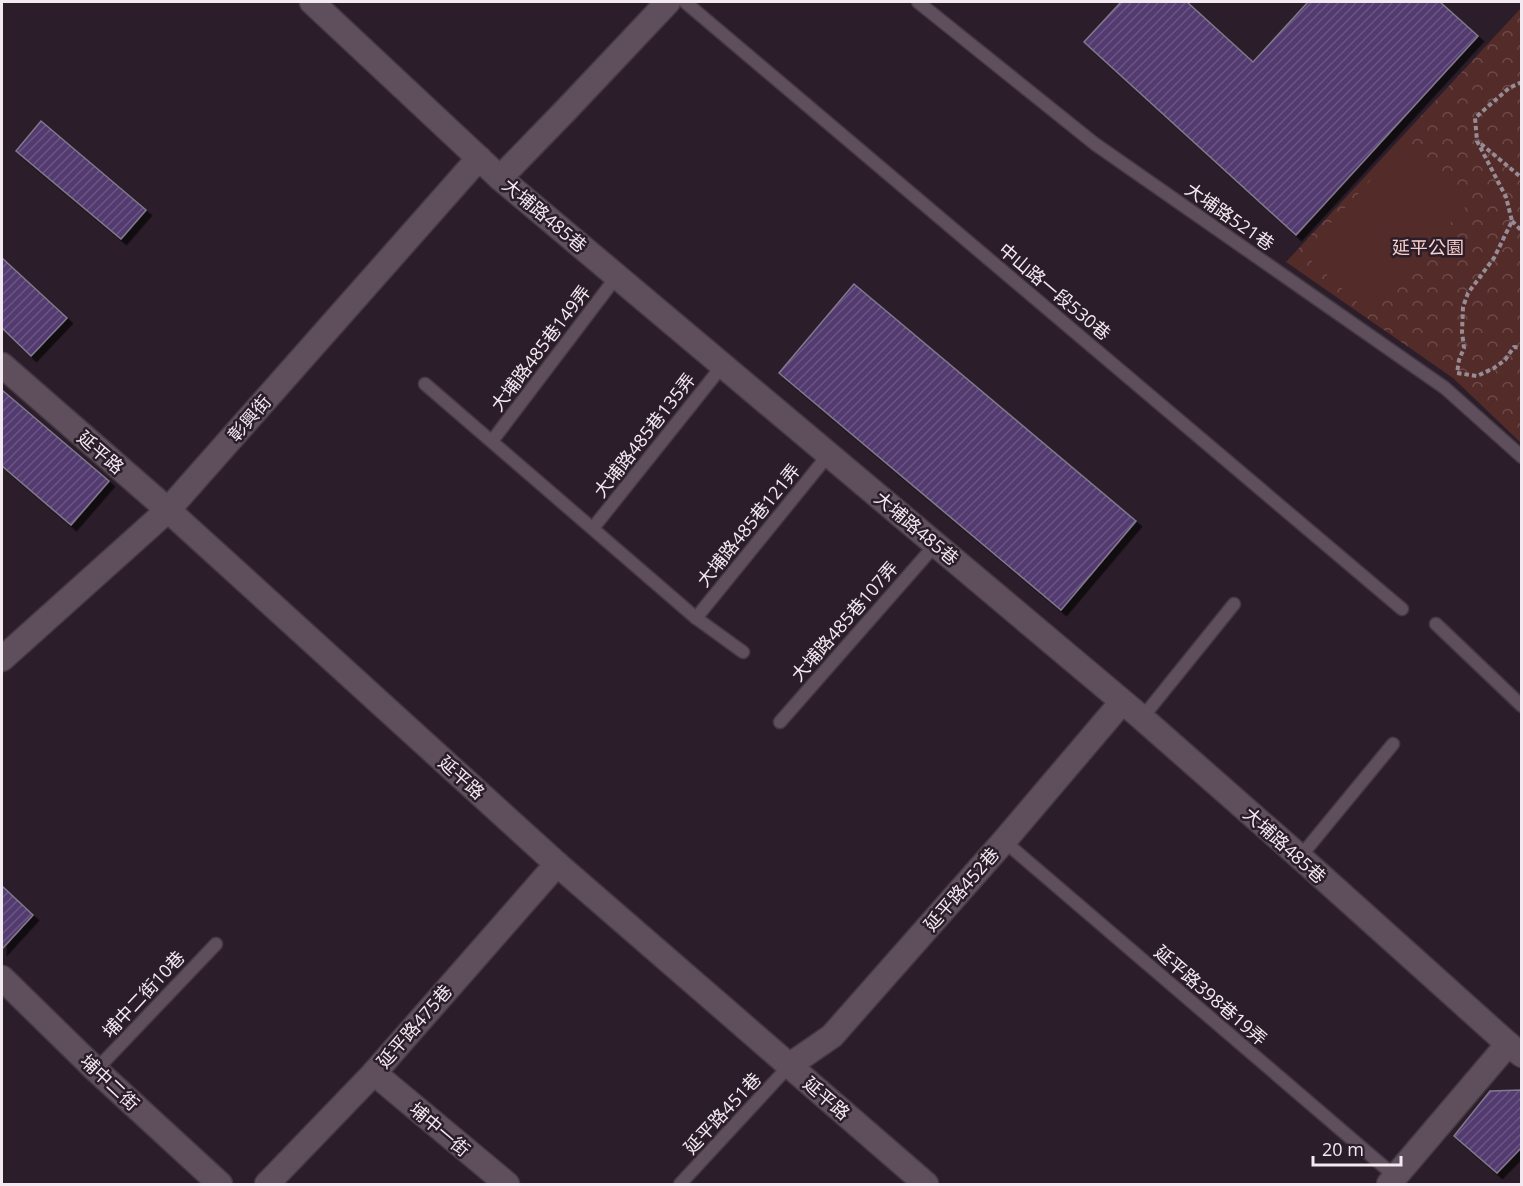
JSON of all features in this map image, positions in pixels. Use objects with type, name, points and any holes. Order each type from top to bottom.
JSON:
[{"type":"street","name":"大埔路485巷","points":[[312,2],[500,178],[1142,718],[1515,1049]]},
{"type":"street","points":[[500,178],[668,2]]},
{"type":"street","name":"彰興街","points":[[2,660],[168,510],[479,158]]},
{"type":"street","name":"延平路","points":[[2,365],[168,510],[557,864],[926,1185]]},
{"type":"street","name":"延平路452巷","points":[[790,1065],[832,1036],[1004,841],[1122,702]]},
{"type":"street","name":"延平路475巷","points":[[267,1185],[374,1073],[557,864]]},
{"type":"street","name":"埔中二街","points":[[2,978],[96,1070],[220,1185]]},
{"type":"street","points":[[1393,1181],[1515,1049]]},
{"type":"street","name":"埔中一街","points":[[374,1073],[507,1185]]},
{"type":"lane","name":"中山路一段530巷","points":[[685,2],[1402,609]]},
{"type":"lane","name":"大埔路521巷","points":[[918,2],[1095,144],[1445,388],[1521,457]]},
{"type":"lane","name":"大埔路485巷149弄","points":[[492,441],[617,276]]},
{"type":"lane","name":"大埔路485巷135弄","points":[[593,528],[723,365]]},
{"type":"lane","points":[[425,384],[696,618],[743,652]]},
{"type":"lane","name":"大埔路485巷121弄","points":[[696,618],[829,454]]},
{"type":"lane","name":"大埔路485巷107弄","points":[[780,722],[936,544]]},
{"type":"lane","points":[[1142,718],[1234,604]]},
{"type":"lane","points":[[1436,624],[1521,706]]},
{"type":"lane","points":[[1300,857],[1394,744]]},
{"type":"lane","name":"延平路398巷19弄","points":[[1004,841],[1393,1181]]},
{"type":"lane","name":"埔中二街10巷","points":[[96,1070],[216,944]]},
{"type":"lane","name":"延平路451巷","points":[[680,1185],[790,1065]]},
{"type":"path","points":[[1521,82],[1509,88],[1475,118],[1478,141],[1506,197],[1512,221],[1521,231]]},
{"type":"path","points":[[1478,141],[1521,178]]},
{"type":"path","points":[[1512,221],[1494,258],[1468,293],[1463,306],[1464,348],[1457,373],[1477,376],[1505,360],[1514,347],[1521,348]]},
{"type":"green space","name":"延平公園","points":[[1521,8],[1521,443],[1453,378],[1286,262]]},
{"type":"green space","points":[[1406,142],[1471,201],[1366,310],[1303,253]]},
{"type":"building","points":[[1121,2],[1187,2],[1253,62],[1308,2],[1440,2],[1478,36],[1296,235],[1084,42]]},
{"type":"building","points":[[41,121],[146,210],[121,239],[16,151]]},
{"type":"building","points":[[2,258],[67,318],[31,356],[2,328]]},
{"type":"building","points":[[854,284],[1136,521],[1061,610],[779,373]]},
{"type":"building","points":[[2,390],[109,481],[71,525],[2,466]]},
{"type":"building","points":[[2,886],[33,915],[2,949]]},
{"type":"building","points":[[1522,1090],[1522,1147],[1497,1173],[1454,1136],[1490,1091]]}]
